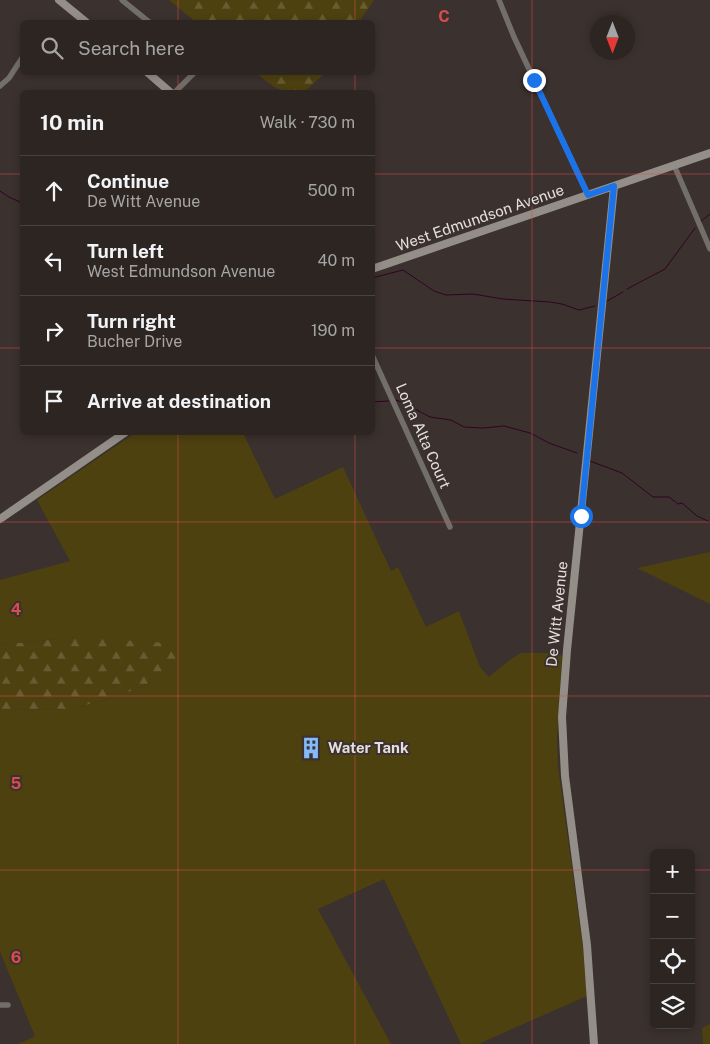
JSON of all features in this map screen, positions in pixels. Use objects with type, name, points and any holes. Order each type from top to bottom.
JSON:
[{"type":"street","points":[[59,0],[84,20]]},
{"type":"street","points":[[122,0],[147,20]]},
{"type":"street","points":[[499,0],[514,37],[588,195]]},
{"type":"street","points":[[0,86],[9,78],[20,61]]},
{"type":"street","points":[[150,75],[168,90]]},
{"type":"street","points":[[177,90],[192,75]]},
{"type":"street","name":"West Edmundson Avenue","points":[[375,268],[710,153]]},
{"type":"street","points":[[674,165],[710,249]]},
{"type":"street","name":"De Witt Avenue","points":[[594,1044],[587,945],[565,776],[562,717],[614,186]]},
{"type":"street","name":"Loma Alta Court","points":[[375,362],[450,527]]},
{"type":"street","points":[[0,519],[122,435]]},
{"type":"street","points":[[0,1004],[8,1005]]},
{"type":"green space","points":[[169,0],[374,0],[360,20],[194,20]]},
{"type":"green space","points":[[259,75],[323,75],[306,90],[282,90]]},
{"type":"green space","points":[[132,435],[244,435],[275,499],[343,467],[391,571],[398,567],[426,627],[459,611],[480,667],[489,677],[521,653],[558,653],[562,656],[557,739],[558,766],[583,950],[587,996],[478,1044],[461,1044],[384,879],[318,909],[391,1044],[18,1044],[35,1036],[0,952],[0,709],[69,710],[124,694],[168,675],[77,637],[0,645],[0,580],[70,561],[37,500]]},
{"type":"green space","points":[[710,552],[710,604],[637,568]]},
{"type":"green space","points":[[77,637],[167,643],[178,655],[168,675],[124,694],[69,710],[0,709],[0,645]]},
{"type":"green space","points":[[710,1024],[710,1044],[703,1044],[702,1028]]},
{"type":"waterway","points":[[0,191],[20,202]]},
{"type":"waterway","points":[[701,221],[710,214]]},
{"type":"waterway","points":[[627,289],[665,269],[695,228]]},
{"type":"waterway","points":[[375,277],[403,270],[434,291],[446,295],[473,294],[503,299],[550,302],[579,310],[595,306]]},
{"type":"waterway","points":[[607,301],[623,292]]},
{"type":"waterway","points":[[396,400],[430,417],[451,420],[464,427],[504,426],[530,433],[549,443],[577,453]]},
{"type":"waterway","points":[[375,402],[389,401]]},
{"type":"waterway","points":[[590,461],[622,473],[653,497],[669,497],[678,504],[682,503],[697,516],[710,522]]},
{"type":"place","name":"Water Tank","points":[[311,748]]},
{"type":"route","points":[[534,80],[588,195],[614,186],[581,516]]}]
